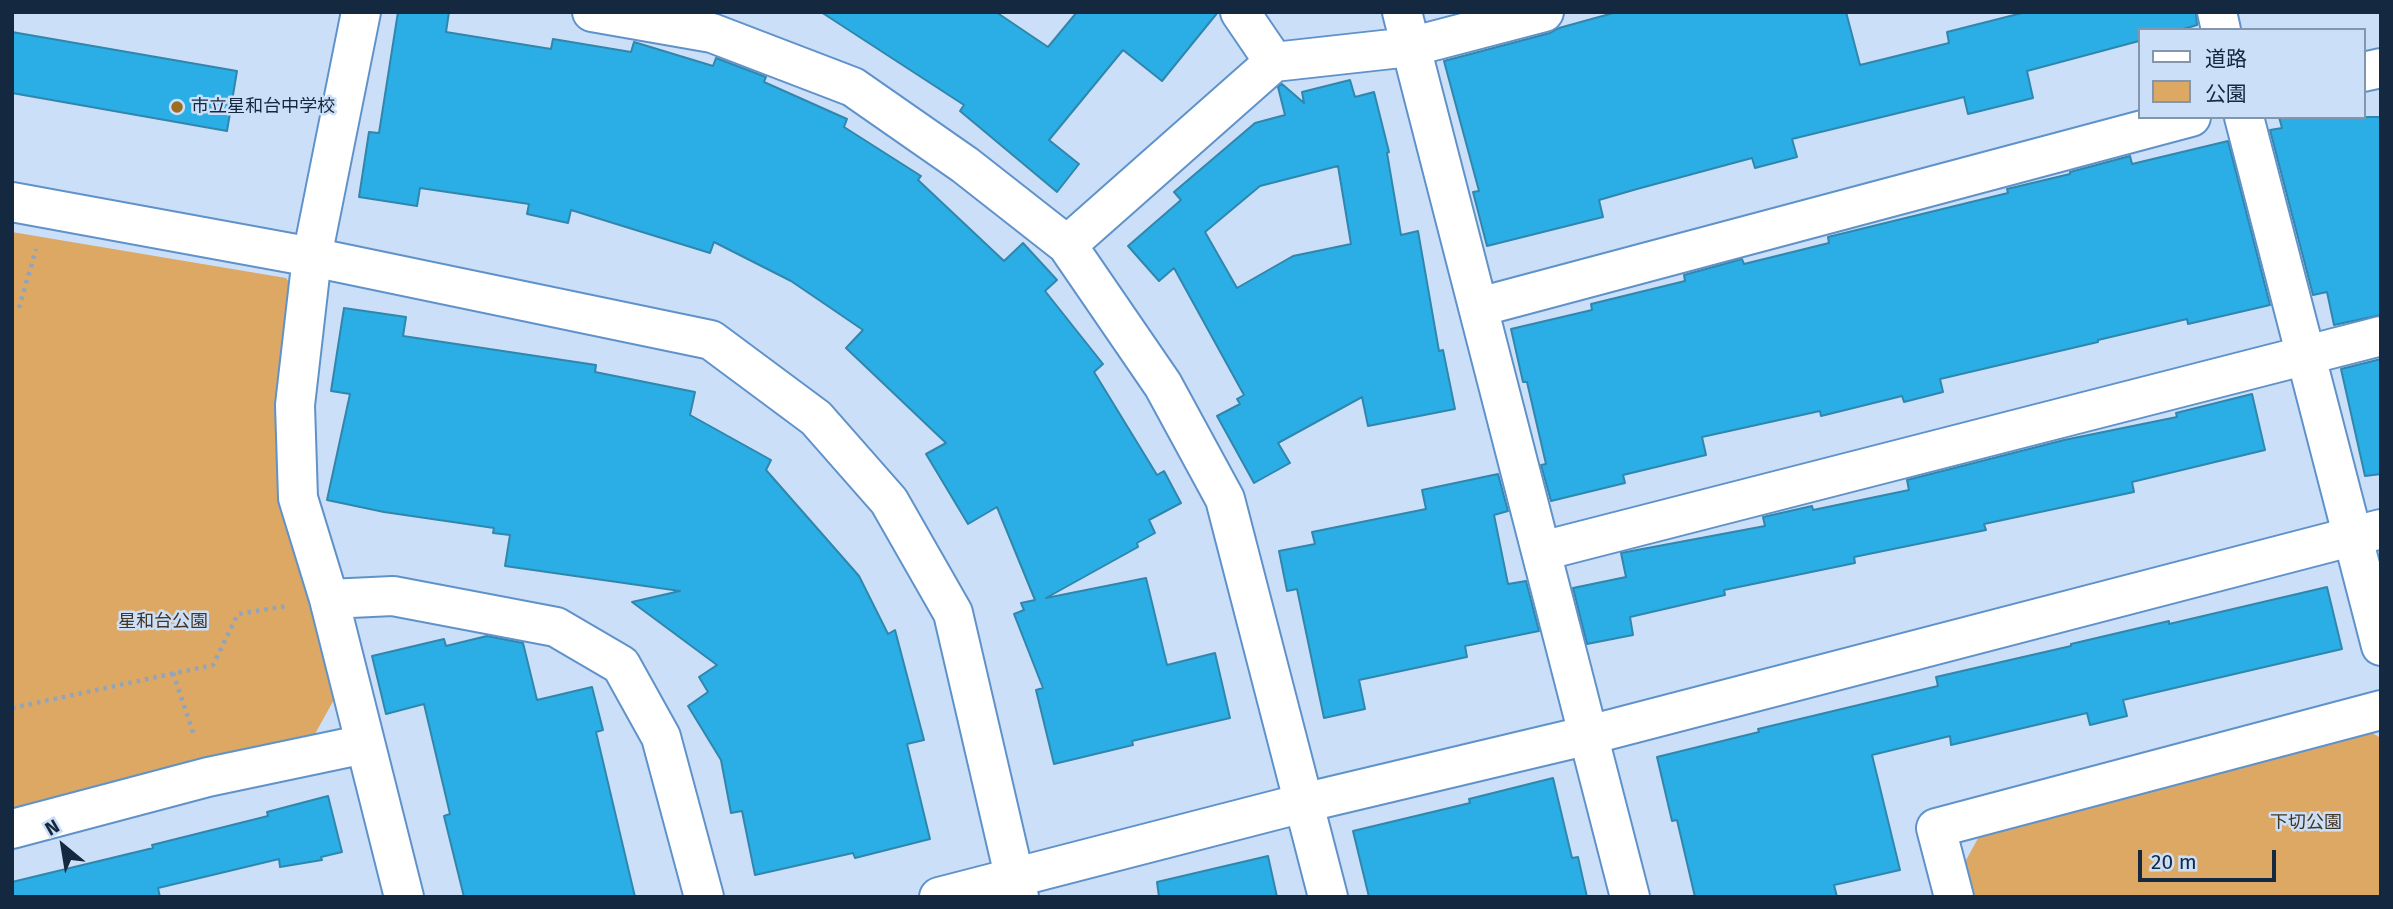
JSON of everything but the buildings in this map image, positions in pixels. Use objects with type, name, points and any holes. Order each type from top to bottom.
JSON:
[{"type":"street","points":[[361,12],[312,257],[295,405],[298,498],[329,599],[404,897]]},
{"type":"street","points":[[592,12],[712,33],[853,87],[965,165],[1067,245],[1163,385],[1224,499],[1328,897]]},
{"type":"street","points":[[1241,12],[1274,62]]},
{"type":"street","points":[[1067,245],[1274,62],[1406,30],[1544,12]]},
{"type":"street","points":[[1406,30],[1630,897]]},
{"type":"street","points":[[1479,307],[2184,119]]},
{"type":"street","points":[[2245,119],[2306,355],[2366,533],[2381,646]]},
{"type":"street","points":[[30,205],[312,257],[711,340],[816,418],[889,501],[953,613],[1017,888]]},
{"type":"street","points":[[1542,551],[2381,336]]},
{"type":"street","points":[[939,897],[1017,888],[1303,803],[1588,735],[2366,533]]},
{"type":"street","points":[[329,599],[393,596],[556,627],[621,664],[661,737],[704,897]]},
{"type":"street","points":[[1954,897],[1937,828],[2381,710]]},
{"type":"street","points":[[12,829],[208,777],[365,744]]},
{"type":"path","points":[[19,308],[30,205]]},
{"type":"path","points":[[12,708],[213,665],[238,614],[329,599]]},
{"type":"path","points":[[173,673],[208,777]]},
{"type":"green space","name":"星和台公園","points":[[12,232],[286,278],[300,296],[277,396],[336,696],[310,743],[12,816]]},
{"type":"green space","name":"下切公園","points":[[2365,729],[2381,738],[2381,897],[1974,897],[1965,862],[1982,831]]},
{"type":"place","name":"市立星和台中学校","points":[[177,107]]}]
